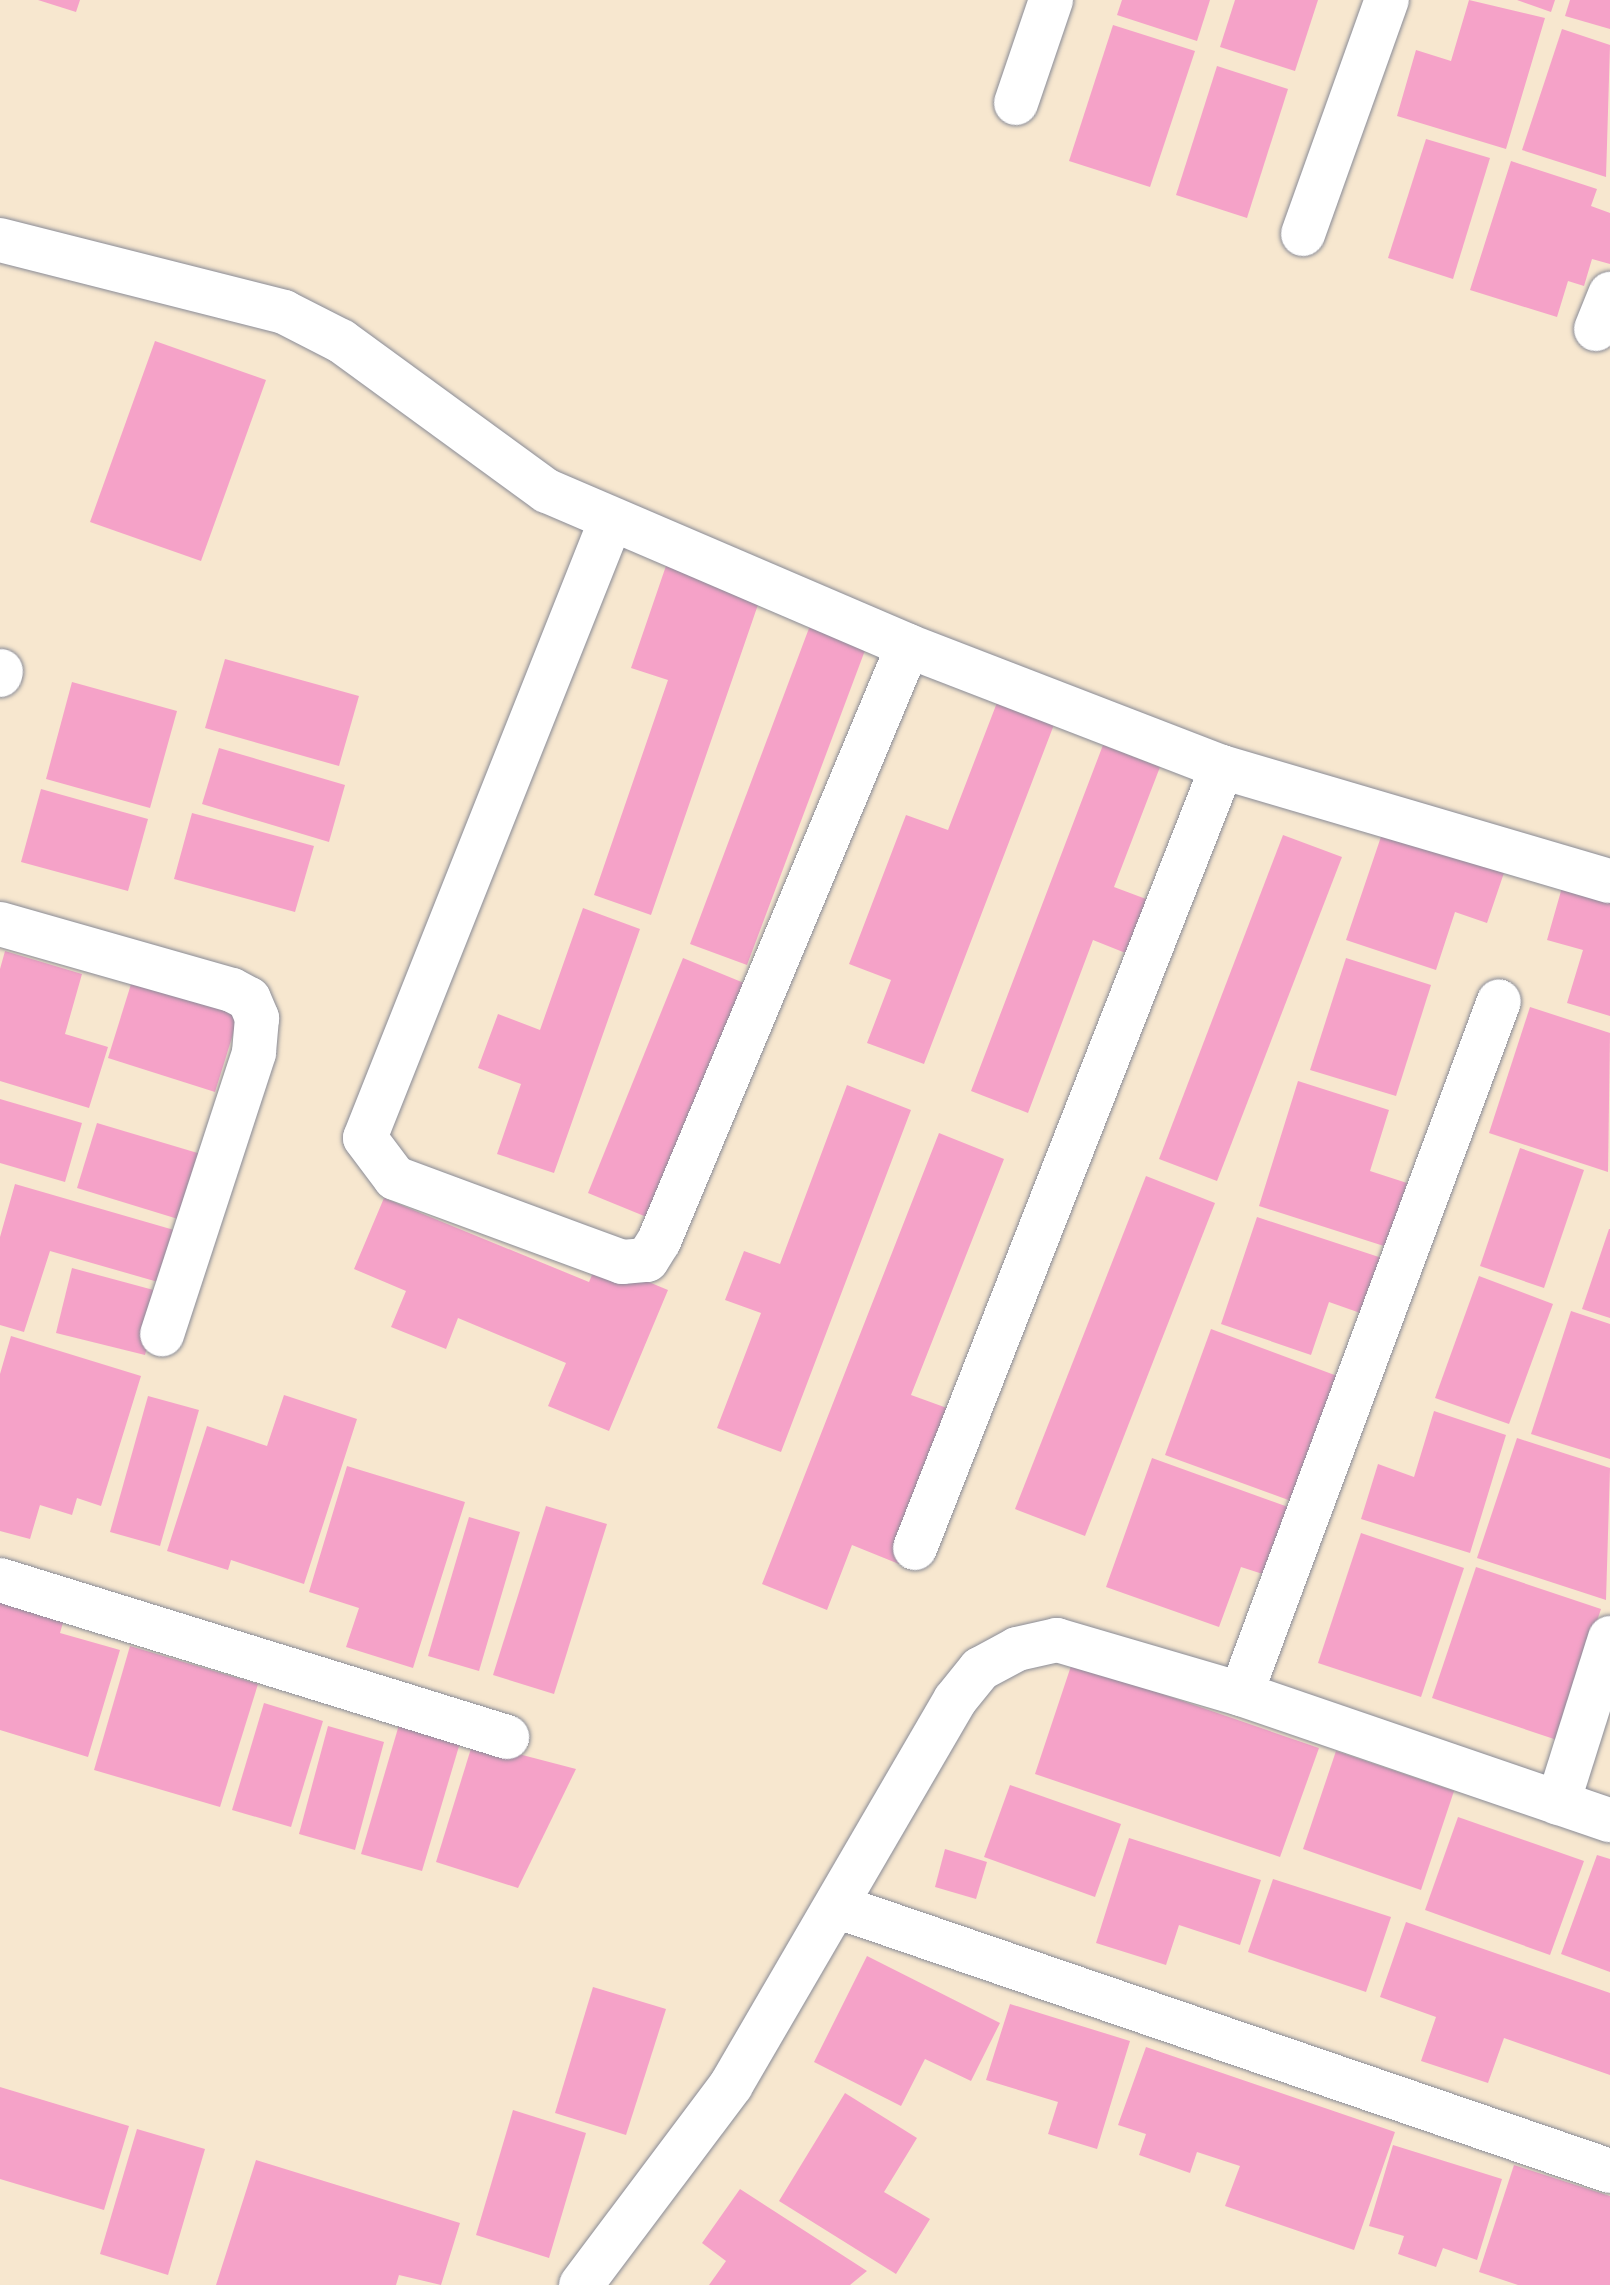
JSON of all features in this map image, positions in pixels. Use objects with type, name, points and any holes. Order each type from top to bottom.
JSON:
[{"type":"street","points":[[1016,103],[1051,0]]},
{"type":"street","points":[[1303,234],[1387,0]]},
{"type":"street","points":[[0,240],[284,312],[341,341],[547,491],[908,646],[1222,767],[1610,881]]},
{"type":"street","points":[[611,520],[365,1138],[395,1178],[622,1262],[647,1260],[659,1241],[908,646]]},
{"type":"street","points":[[915,1548],[1222,767]]},
{"type":"street","points":[[0,924],[232,990],[249,999],[257,1018],[254,1053],[162,1334]]},
{"type":"street","points":[[1241,1694],[1499,1001]]},
{"type":"street","points":[[0,1580],[507,1737]]},
{"type":"street","points":[[1558,1803],[1610,1638]]},
{"type":"street","points":[[581,2285],[737,2072],[955,1700],[980,1669],[1017,1649],[1057,1640],[1241,1694],[1610,1820]]},
{"type":"street","points":[[836,1906],[1610,2171]]},
{"type":"building","points":[[38,0],[80,0],[76,12]]},
{"type":"building","points":[[1122,0],[1210,0],[1197,41],[1117,15]]},
{"type":"building","points":[[1235,0],[1318,0],[1295,71],[1220,47]]},
{"type":"building","points":[[1469,0],[1545,18],[1506,149],[1397,116],[1416,50],[1451,61]]},
{"type":"building","points":[[1517,0],[1555,0],[1551,12]]},
{"type":"building","points":[[1570,0],[1610,0],[1610,29],[1565,16]]},
{"type":"building","points":[[1113,25],[1195,51],[1150,187],[1069,161]]},
{"type":"building","points":[[1562,29],[1610,45],[1606,177],[1522,150]]},
{"type":"building","points":[[1217,66],[1288,89],[1247,218],[1176,195]]},
{"type":"building","points":[[1426,139],[1490,158],[1453,279],[1388,258]]},
{"type":"building","points":[[1511,161],[1597,189],[1591,206],[1610,213],[1610,264],[1592,259],[1584,286],[1568,281],[1557,317],[1470,290]]},
{"type":"building","points":[[155,341],[266,380],[201,561],[90,522]]},
{"type":"building","points":[[668,560],[762,593],[651,915],[594,895],[668,680],[631,668]]},
{"type":"building","points":[[814,615],[870,637],[747,965],[690,944]]},
{"type":"building","points":[[225,659],[359,696],[339,766],[205,728]]},
{"type":"building","points":[[72,682],[177,711],[150,808],[46,779]]},
{"type":"building","points":[[998,700],[1055,722],[924,1064],[867,1043],[891,980],[849,964],[906,815],[948,830]]},
{"type":"building","points":[[1103,745],[1160,767],[1114,887],[1154,902],[1133,956],[1093,940],[1028,1113],[971,1091]]},
{"type":"building","points":[[219,748],[345,785],[329,842],[202,804]]},
{"type":"building","points":[[41,789],[148,819],[128,891],[21,862]]},
{"type":"building","points":[[192,813],[314,846],[295,912],[174,879]]},
{"type":"building","points":[[1387,819],[1508,861],[1487,923],[1455,912],[1436,970],[1346,940]]},
{"type":"building","points":[[1283,835],[1342,857],[1217,1181],[1159,1159]]},
{"type":"building","points":[[1563,884],[1610,899],[1610,1016],[1567,1003],[1583,950],[1547,940]]},
{"type":"building","points":[[583,908],[640,929],[554,1173],[497,1154],[521,1084],[478,1068],[498,1014],[540,1030]]},
{"type":"building","points":[[5,951],[82,974],[65,1034],[108,1047],[89,1108],[0,1081],[0,969]]},
{"type":"building","points":[[683,958],[744,983],[649,1218],[588,1193]]},
{"type":"building","points":[[1346,958],[1431,985],[1396,1096],[1310,1070]]},
{"type":"building","points":[[137,965],[244,999],[215,1092],[108,1058]]},
{"type":"building","points":[[1530,1007],[1610,1033],[1608,1172],[1489,1133]]},
{"type":"building","points":[[1298,1081],[1389,1110],[1370,1171],[1407,1183],[1387,1247],[1259,1206]]},
{"type":"building","points":[[847,1085],[911,1110],[781,1452],[717,1428],[761,1313],[725,1300],[744,1251],[780,1264]]},
{"type":"building","points":[[0,1099],[82,1123],[65,1182],[0,1163]]},
{"type":"building","points":[[97,1123],[211,1157],[191,1223],[77,1188]]},
{"type":"building","points":[[939,1133],[1004,1159],[911,1395],[958,1412],[899,1564],[852,1545],[827,1610],[762,1584]]},
{"type":"building","points":[[1520,1148],[1584,1170],[1544,1288],[1480,1266]]},
{"type":"building","points":[[1146,1176],[1215,1203],[1085,1536],[1015,1509]]},
{"type":"building","points":[[15,1184],[174,1230],[158,1282],[50,1251],[24,1332],[0,1325],[0,1237]]},
{"type":"building","points":[[384,1198],[589,1282],[598,1261],[668,1290],[609,1431],[548,1406],[566,1363],[458,1318],[446,1349],[391,1327],[406,1291],[354,1269]]},
{"type":"building","points":[[1257,1217],[1385,1259],[1366,1315],[1329,1302],[1311,1355],[1221,1324]]},
{"type":"building","points":[[1610,1229],[1610,1318],[1582,1309]]},
{"type":"building","points":[[72,1268],[161,1292],[145,1355],[56,1333]]},
{"type":"building","points":[[1479,1276],[1553,1304],[1509,1424],[1435,1398]]},
{"type":"building","points":[[1571,1311],[1610,1324],[1610,1459],[1531,1434]]},
{"type":"building","points":[[1211,1329],[1348,1380],[1302,1505],[1165,1455]]},
{"type":"building","points":[[11,1336],[141,1376],[101,1506],[77,1498],[72,1515],[40,1505],[30,1539],[0,1531],[0,1374]]},
{"type":"building","points":[[284,1395],[357,1419],[304,1584],[231,1560],[228,1570],[167,1551],[207,1426],[267,1446]]},
{"type":"building","points":[[148,1396],[199,1410],[160,1546],[110,1532]]},
{"type":"building","points":[[1434,1411],[1506,1435],[1470,1553],[1361,1519],[1378,1464],[1414,1477]]},
{"type":"building","points":[[1517,1438],[1610,1468],[1606,1600],[1477,1558]]},
{"type":"building","points":[[1152,1458],[1302,1512],[1278,1579],[1241,1567],[1219,1627],[1106,1587]]},
{"type":"building","points":[[347,1466],[465,1502],[413,1668],[346,1647],[359,1608],[309,1592]]},
{"type":"building","points":[[546,1506],[607,1524],[554,1694],[493,1675]]},
{"type":"building","points":[[469,1517],[520,1532],[479,1671],[428,1656]]},
{"type":"building","points":[[1361,1533],[1464,1568],[1421,1697],[1318,1663]]},
{"type":"building","points":[[1476,1567],[1601,1609],[1557,1740],[1432,1698]]},
{"type":"building","points":[[0,1591],[66,1612],[60,1633],[120,1650],[88,1757],[0,1730]]},
{"type":"building","points":[[130,1646],[258,1684],[220,1807],[94,1770]]},
{"type":"building","points":[[1072,1663],[1319,1748],[1280,1857],[1035,1774]]},
{"type":"building","points":[[264,1703],[323,1721],[291,1827],[232,1810]]},
{"type":"building","points":[[401,1718],[462,1736],[422,1871],[361,1854]]},
{"type":"building","points":[[328,1726],[384,1742],[355,1850],[299,1834]]},
{"type":"building","points":[[473,1742],[576,1769],[518,1888],[436,1862]]},
{"type":"building","points":[[1336,1751],[1454,1791],[1421,1890],[1303,1849]]},
{"type":"building","points":[[1010,1785],[1121,1824],[1095,1897],[984,1857]]},
{"type":"building","points":[[1458,1817],[1584,1861],[1550,1955],[1425,1910]]},
{"type":"building","points":[[1129,1838],[1261,1880],[1240,1945],[1179,1925],[1166,1965],[1096,1943]]},
{"type":"building","points":[[945,1849],[987,1862],[976,1899],[935,1887]]},
{"type":"building","points":[[1597,1855],[1610,1859],[1610,1972],[1561,1954]]},
{"type":"building","points":[[1273,1879],[1391,1917],[1366,1992],[1248,1952]]},
{"type":"building","points":[[1406,1922],[1610,1993],[1610,2075],[1504,2038],[1488,2083],[1421,2061],[1436,2017],[1380,1997]]},
{"type":"building","points":[[867,1956],[1000,2023],[971,2081],[925,2059],[901,2106],[814,2062]]},
{"type":"building","points":[[593,1987],[666,2009],[626,2135],[555,2113]]},
{"type":"building","points":[[1010,2004],[1130,2041],[1097,2149],[1048,2134],[1058,2102],[986,2080]]},
{"type":"building","points":[[1146,2047],[1395,2132],[1354,2250],[1225,2206],[1240,2166],[1197,2152],[1190,2173],[1139,2155],[1146,2134],[1118,2125]]},
{"type":"building","points":[[0,2087],[129,2126],[104,2210],[0,2179]]},
{"type":"building","points":[[845,2093],[917,2138],[884,2192],[930,2219],[896,2274],[779,2201]]},
{"type":"building","points":[[513,2110],[586,2133],[549,2258],[476,2235]]},
{"type":"building","points":[[137,2129],[205,2149],[168,2275],[100,2254]]},
{"type":"building","points":[[1393,2145],[1502,2179],[1477,2260],[1443,2248],[1436,2267],[1398,2254],[1404,2236],[1369,2226]]},
{"type":"building","points":[[256,2160],[460,2223],[441,2285],[399,2275],[396,2285],[216,2285]]},
{"type":"building","points":[[1514,2165],[1610,2196],[1610,2285],[1518,2285],[1479,2272]]},
{"type":"building","points":[[740,2189],[867,2271],[850,2285],[709,2285],[726,2261],[702,2243]]}]
